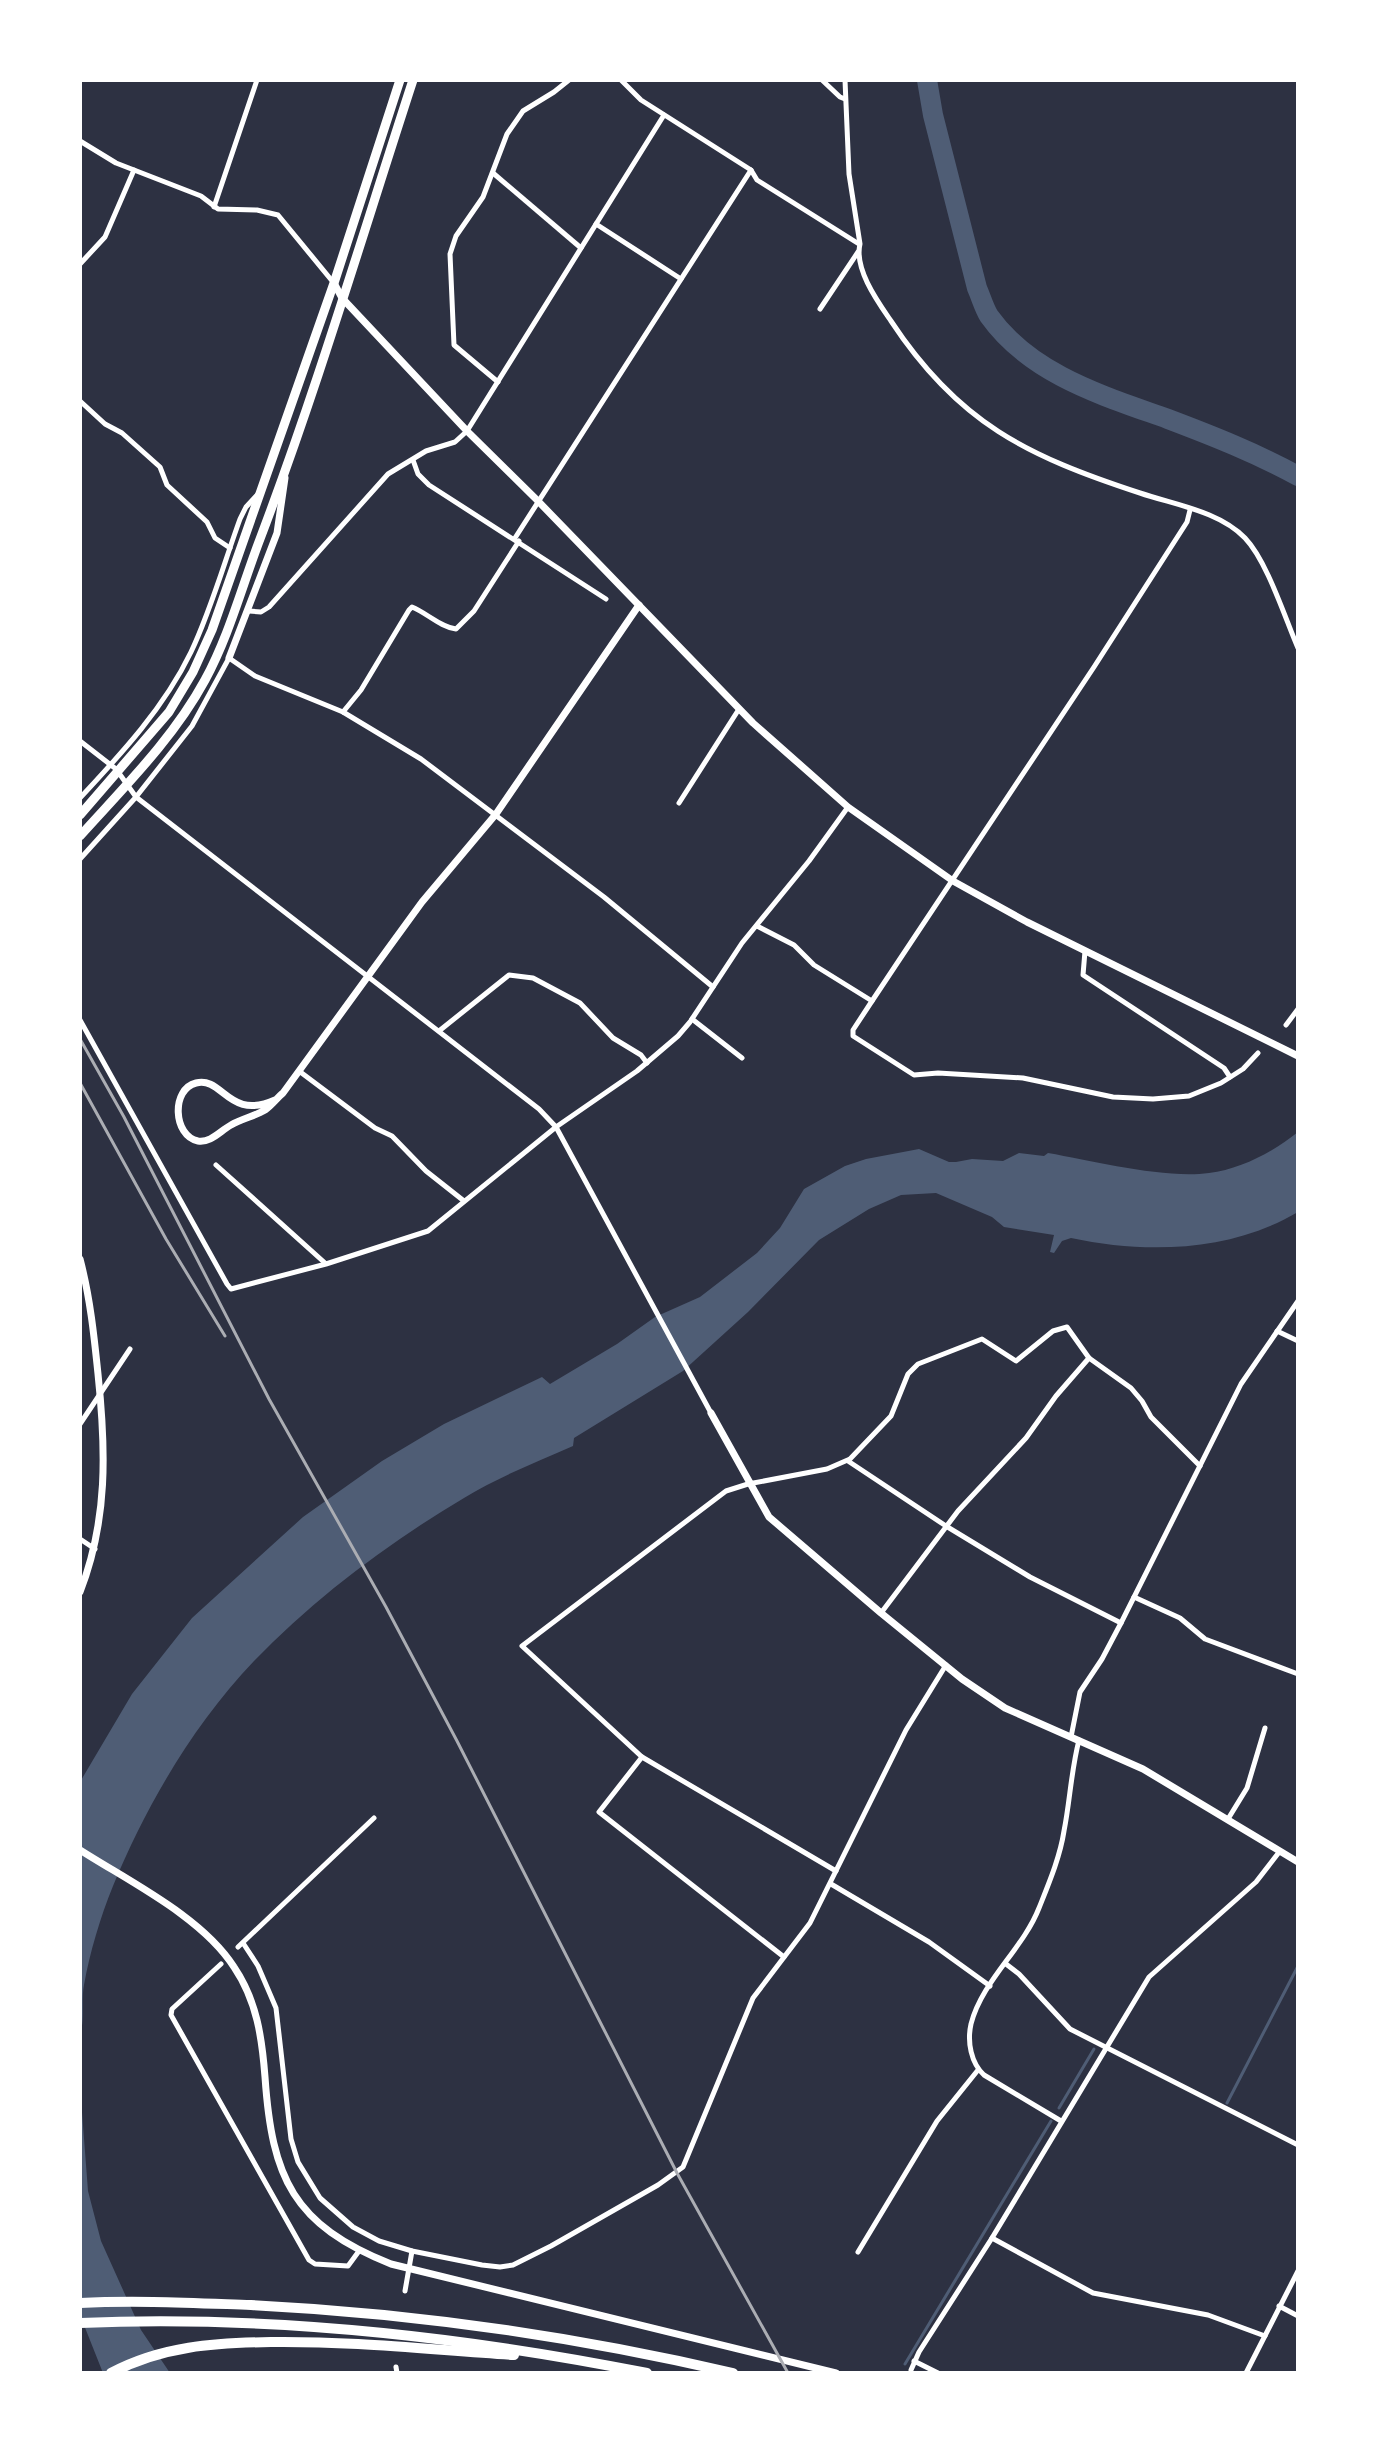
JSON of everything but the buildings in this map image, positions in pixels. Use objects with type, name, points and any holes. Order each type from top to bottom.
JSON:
[{"type":"highway","points":[[82,2303],[224,2304],[388,2314],[582,2340],[733,2373]]},
{"type":"highway","points":[[80,2323],[232,2323],[385,2332],[576,2359],[647,2373]]},
{"type":"highway","points":[[111,2373],[166,2351],[241,2343],[385,2344],[576,2359]]},
{"type":"main road","points":[[80,815],[169,712],[193,672],[212,630],[334,283],[400,80]]},
{"type":"main road","points":[[80,836],[180,720],[205,680],[224,637],[285,473],[413,80]]},
{"type":"street","points":[[214,207],[257,80]]},
{"type":"street","points":[[498,382],[454,345],[450,254],[456,236],[483,197],[507,134],[523,111],[569,80]]},
{"type":"street","points":[[621,80],[641,100],[751,170],[757,180],[859,247]]},
{"type":"street","points":[[822,80],[845,99]]},
{"type":"street","points":[[845,80],[849,174],[859,247],[869,285],[905,342],[939,385],[977,418],[1011,440],[1109,483],[1211,516],[1246,539],[1264,569],[1298,648]]},
{"type":"street","points":[[249,611],[261,612],[269,607],[388,474],[426,451],[455,442],[467,431],[664,115]]},
{"type":"street","points":[[80,141],[116,163],[201,196],[214,207],[278,215],[334,283],[342,298],[467,431],[739,709],[848,807],[953,881],[1085,951],[1298,1056]]},
{"type":"street","points":[[80,264],[105,237],[134,170]]},
{"type":"street","points":[[343,712],[361,690],[412,607],[449,629],[456,629],[474,611],[537,500],[751,170]]},
{"type":"street","points":[[493,173],[581,248]]},
{"type":"street","points":[[596,224],[681,279]]},
{"type":"street","points":[[820,309],[859,247]]},
{"type":"street","points":[[80,401],[160,467],[167,485],[207,522],[215,538],[231,545]]},
{"type":"street","points":[[413,460],[423,481],[606,599]]},
{"type":"street","points":[[80,859],[136,797],[192,726],[229,658],[277,533],[285,473]]},
{"type":"street","points":[[80,798],[145,724],[190,654],[246,507],[263,490]]},
{"type":"street","points":[[1190,510],[1187,522],[853,1030],[853,1036],[914,1075],[938,1073],[1023,1078],[1113,1097],[1153,1099],[1189,1096],[1243,1069],[1258,1053]]},
{"type":"street","points":[[275,1100],[247,1106],[208,1083],[199,1082],[186,1090],[179,1099],[177,1110],[188,1135],[201,1141],[264,1111],[275,1100],[422,902],[496,814],[639,605]]},
{"type":"street","points":[[229,658],[255,676],[343,712],[421,759],[604,897],[713,987]]},
{"type":"street","points":[[679,803],[739,709]]},
{"type":"street","points":[[80,741],[111,765],[136,797],[539,1109],[556,1127],[633,1265],[748,1484],[769,1517],[881,1613],[1005,1708],[1143,1769],[1298,1862]]},
{"type":"street","points":[[80,1020],[231,1289],[326,1264],[428,1231],[556,1127],[647,1063],[678,1036],[742,943],[809,861],[848,807]]},
{"type":"street","points":[[757,926],[794,945],[814,965],[872,1001]]},
{"type":"street","points":[[1085,951],[1083,975],[1224,1068],[1230,1077]]},
{"type":"street","points":[[439,1031],[509,975],[533,978],[580,1003],[613,1038],[641,1055],[647,1063]]},
{"type":"street","points":[[1286,1025],[1298,1009]]},
{"type":"street","points":[[692,1019],[742,1058]]},
{"type":"street","points":[[299,1071],[375,1128],[392,1136],[426,1171],[464,1201]]},
{"type":"street","points":[[216,1165],[326,1264]]},
{"type":"street","points":[[80,1259],[93,1319],[105,1472],[95,1549],[80,1592]]},
{"type":"street","points":[[1061,2121],[978,2070],[969,2040],[974,2014],[1039,1909],[1058,1855],[1065,1830],[1080,1692],[1121,1623],[1241,1384],[1298,1301]]},
{"type":"street","points":[[836,1871],[642,1757],[522,1646],[726,1491],[748,1484],[809,1474],[848,1461],[891,1416],[908,1374],[923,1360],[985,1339],[1010,1360],[1016,1361],[1053,1331],[1067,1327],[1089,1358],[1131,1388],[1151,1417],[1200,1466]]},
{"type":"street","points":[[1277,1331],[1298,1341]]},
{"type":"street","points":[[80,1424],[130,1349]]},
{"type":"street","points":[[881,1613],[946,1526],[1026,1438],[1056,1396],[1089,1358]]},
{"type":"street","points":[[848,1461],[1030,1577],[1121,1623]]},
{"type":"street","points":[[80,1539],[95,1549]]},
{"type":"street","points":[[1134,1597],[1180,1618],[1205,1639],[1298,1674]]},
{"type":"street","points":[[374,1818],[240,1945],[258,1966],[276,2008],[289,2125],[298,2162],[320,2198],[353,2227],[379,2241],[412,2251],[505,2267],[551,2246],[677,2173],[688,2157],[753,1998],[810,1923],[916,1711],[946,1665]]},
{"type":"street","points":[[1228,1819],[1247,1788],[1265,1728]]},
{"type":"street","points":[[642,1757],[599,1812],[784,1957]]},
{"type":"street","points":[[80,1850],[209,1938],[239,1976],[261,2035],[268,2118],[283,2176],[312,2218],[336,2238],[359,2251],[409,2269],[836,2373]]},
{"type":"street","points":[[911,2370],[1149,1977],[1256,1882],[1280,1851]]},
{"type":"street","points":[[831,1884],[929,1942],[990,1986]]},
{"type":"street","points":[[221,1964],[172,2009],[171,2015],[309,2260],[315,2264],[348,2266],[359,2251]]},
{"type":"street","points":[[1006,1964],[1065,2025],[1298,2145]]},
{"type":"street","points":[[858,2252],[937,2121],[978,2070]]},
{"type":"street","points":[[992,2238],[1093,2293],[1208,2315],[1265,2336]]},
{"type":"street","points":[[405,2291],[412,2251]]},
{"type":"street","points":[[1246,2373],[1298,2271]]},
{"type":"street","points":[[1279,2306],[1298,2316]]},
{"type":"street","points":[[914,2361],[938,2373]]},
{"type":"water","points":[[1298,1132],[1298,1212],[1272,1225],[1216,1242],[1158,1247],[1071,1238],[1062,1241],[1054,1253],[1050,1252],[1054,1235],[1004,1227],[992,1217],[936,1193],[901,1195],[869,1209],[819,1240],[748,1312],[683,1371],[574,1438],[573,1446],[477,1490],[380,1553],[277,1638],[232,1686],[191,1739],[140,1826],[113,1886],[92,1948],[84,1985],[80,2033],[80,1782],[132,1694],[192,1618],[303,1517],[382,1461],[444,1424],[542,1377],[550,1384],[655,1317],[700,1297],[757,1253],[780,1228],[804,1189],[845,1166],[919,1149],[949,1162],[972,1159],[1003,1161],[1019,1153],[1044,1156],[1048,1153],[1171,1174],[1209,1173],[1233,1168],[1256,1158]]},
{"type":"water","points":[[80,2086],[88,2191],[101,2241],[141,2330],[170,2373],[103,2373],[80,2315]]},
{"type":"waterway","points":[[927,80],[977,288],[989,316],[1006,336],[1026,354],[1070,381],[1218,438],[1298,476]]},
{"type":"waterway","points":[[1227,2103],[1298,1966]]},
{"type":"waterway","points":[[1059,2108],[1094,2049]]},
{"type":"waterway","points":[[905,2364],[1051,2121]]},
{"type":"railway","points":[[80,1039],[124,1117],[269,1399],[457,1741],[677,2173],[788,2373]]},
{"type":"railway","points":[[80,1083],[166,1239],[225,1336]]}]
